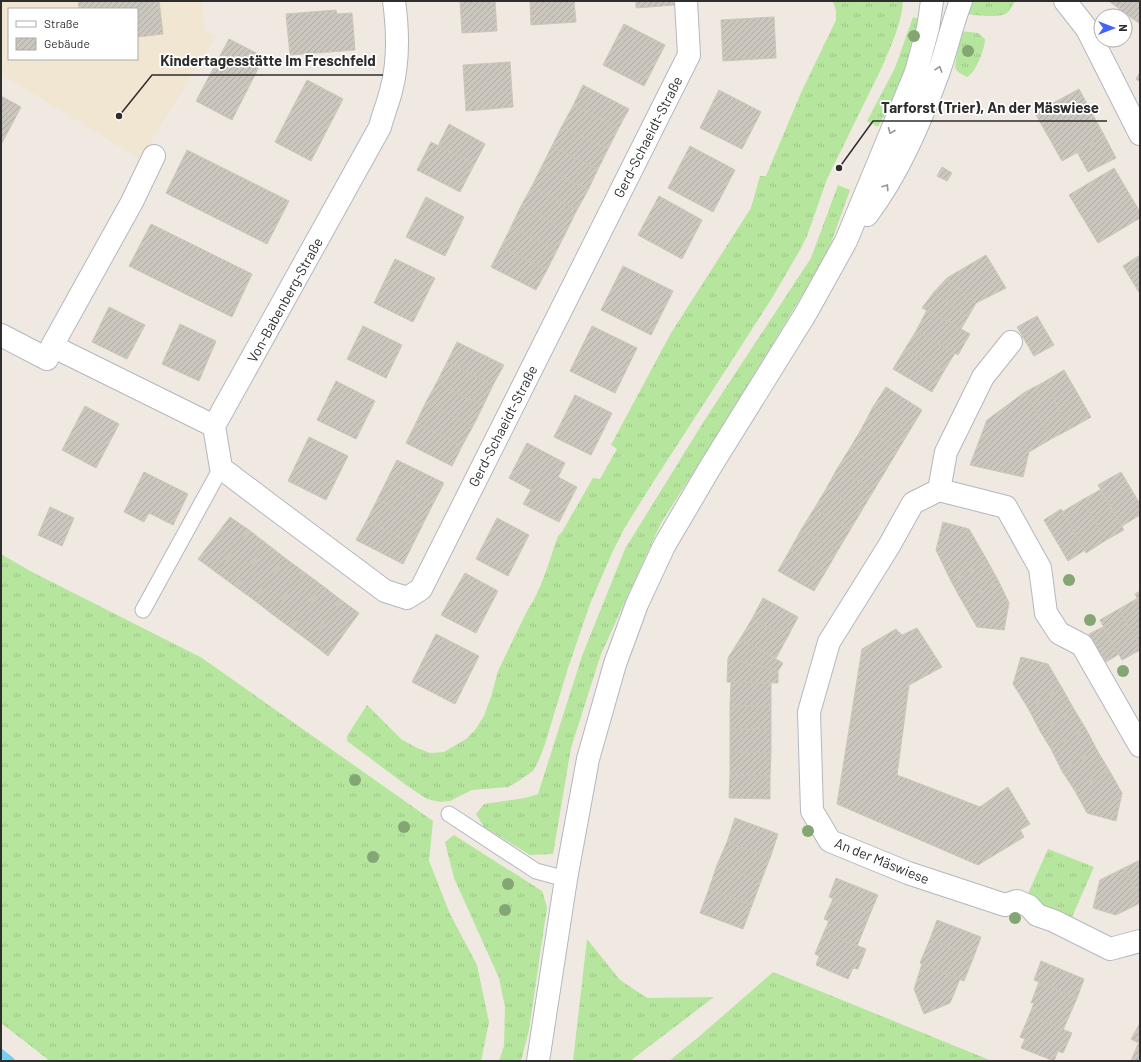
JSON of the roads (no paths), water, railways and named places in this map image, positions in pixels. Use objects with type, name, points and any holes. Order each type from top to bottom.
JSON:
[{"type":"street","name":"Von-Babenberg-Straße","points":[[214,426],[380,127],[391,90],[396,59],[396,20],[394,1]]},
{"type":"street","name":"Gerd-Schaeidt-Straße","points":[[221,468],[385,591],[407,598],[421,589],[689,55],[686,1]]},
{"type":"street","points":[[538,1061],[566,879],[588,759],[615,664],[637,604],[664,546],[711,466],[806,313],[846,241],[916,72],[928,28],[932,1]]},
{"type":"street","points":[[846,241],[872,208],[894,175],[924,110],[950,38],[961,1]]},
{"type":"street","points":[[1064,1],[1087,29],[1140,133]]},
{"type":"street","points":[[1,335],[47,359],[52,346],[132,202],[154,156]]},
{"type":"street","points":[[1011,342],[983,377],[946,452],[939,490],[1006,507],[1040,568],[1046,613],[1059,633],[1082,644],[1140,746]]},
{"type":"street","points":[[52,346],[214,426],[221,468]]},
{"type":"street","name":"An der Mäswiese","points":[[939,490],[913,503],[889,546],[829,642],[809,712],[812,812],[830,841],[908,873],[1005,905],[1017,901],[1029,906],[1037,915],[1054,921],[1110,949],[1140,941]]},
{"type":"lane","points":[[143,610],[221,468]]},
{"type":"lane","points":[[449,814],[536,871],[566,879]]},
{"type":"waterway","points":[[1,1053],[11,1061]]},
{"type":"place","name":"Kindertagesstätte Im Freschfeld","points":[[119,116]]},
{"type":"place","name":"Tarforst (Trier), An der Mäswiese","points":[[839,168]]}]
